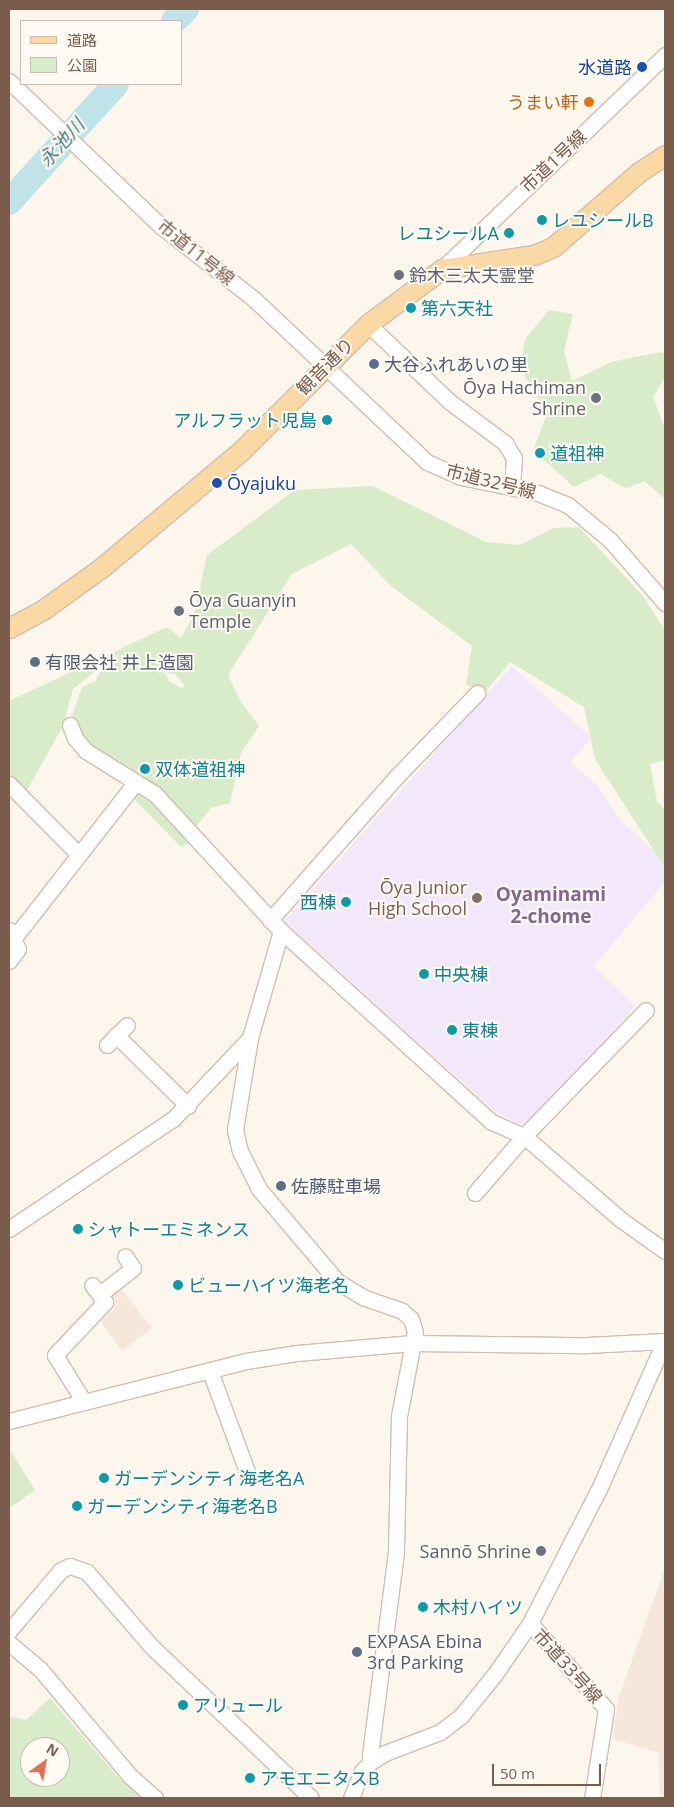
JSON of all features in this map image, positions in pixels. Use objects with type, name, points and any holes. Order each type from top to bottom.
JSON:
[{"type":"main road","name":"観音通り","points":[[9,628],[44,609],[107,564],[242,450],[324,364],[368,324],[442,269],[534,254],[554,247],[639,172],[665,155]]},
{"type":"street","name":"市道1号線","points":[[442,269],[665,55]]},
{"type":"street","name":"市道11号線","points":[[9,81],[162,227],[242,289],[324,364]]},
{"type":"street","points":[[368,324],[450,402],[505,443],[514,458],[512,486]]},
{"type":"street","name":"市道32号線","points":[[324,364],[427,462],[461,478],[512,486],[552,498],[576,510],[594,524],[639,572],[665,604]]},
{"type":"street","points":[[270,920],[396,778],[477,693]]},
{"type":"street","points":[[70,725],[75,738],[86,751],[155,794],[281,931],[492,1122],[524,1136],[620,1219],[665,1252]]},
{"type":"street","points":[[9,960],[18,949],[11,934],[136,782]]},
{"type":"street","points":[[9,784],[78,854]]},
{"type":"street","points":[[281,931],[250,1038],[235,1130],[248,1172],[282,1218],[338,1282],[365,1298],[402,1311],[411,1318],[415,1332],[399,1416],[396,1552],[370,1756]]},
{"type":"street","points":[[475,1193],[524,1136],[646,1010]]},
{"type":"street","points":[[117,1035],[188,1106]]},
{"type":"street","points":[[9,1229],[188,1106],[250,1038]]},
{"type":"street","points":[[84,1402],[55,1355],[62,1338],[105,1302],[96,1290],[133,1268],[125,1256]]},
{"type":"street","points":[[9,1421],[210,1371],[298,1353],[413,1343],[588,1345],[664,1341],[617,1450],[530,1623],[479,1696],[461,1716],[420,1742],[385,1753],[371,1762],[356,1783],[350,1798]]},
{"type":"street","points":[[210,1371],[248,1454],[249,1477]]},
{"type":"street","points":[[9,1631],[61,1570],[70,1566],[87,1572],[152,1647],[311,1798]]},
{"type":"street","name":"市道33号線","points":[[530,1623],[606,1709],[596,1798]]},
{"type":"street","points":[[9,1643],[40,1669],[132,1778],[155,1798]]},
{"type":"shaded area","name":"Ōya Junior High School","points":[[512,666],[592,738],[570,762],[598,786],[620,820],[665,861],[665,882],[594,966],[635,1006],[575,1077],[527,1123],[518,1124],[493,1110],[284,921]]},
{"type":"shaded area","points":[[121,1288],[152,1328],[122,1351],[100,1320],[115,1308],[108,1298]]},
{"type":"shaded area","points":[[665,1568],[665,1798],[660,1798],[659,1753],[613,1739],[618,1699]]},
{"type":"green space","points":[[549,310],[573,314],[564,351],[572,381],[611,362],[660,352],[665,354],[665,377],[653,397],[665,429],[665,499],[644,481],[626,489],[601,474],[574,487],[533,450],[547,414],[520,368],[525,339]]},
{"type":"green space","points":[[373,486],[486,542],[520,545],[554,528],[579,527],[643,596],[665,630],[665,760],[650,764],[657,802],[665,810],[665,868],[595,759],[584,707],[510,662],[487,690],[466,685],[472,646],[391,586],[351,544],[292,574],[228,675],[241,702],[259,726],[241,753],[230,803],[211,808],[194,829],[189,843],[181,847],[135,800],[128,770],[96,750],[74,728],[72,715],[82,687],[95,681],[101,671],[111,668],[123,675],[111,666],[98,669],[73,689],[63,726],[26,792],[9,793],[9,701],[167,627],[181,638],[194,614],[207,555],[295,490]],"holes":[[[137,667],[175,674],[185,686],[181,688],[169,681],[165,673]]]},
{"type":"green space","points":[[9,1448],[35,1490],[10,1508],[9,1507]]},
{"type":"green space","points":[[50,1698],[117,1776],[142,1798],[9,1798],[9,1716],[26,1720]]},
{"type":"waterway","name":"永池川","points":[[175,20],[186,9]]},
{"type":"waterway","name":"永池川","points":[[9,202],[115,85]]},
{"type":"place","name":"水道路","points":[[642,67]]},
{"type":"place","name":"うまい軒","points":[[589,102]]},
{"type":"place","name":"レユシールB","points":[[542,220]]},
{"type":"place","name":"レユシールA","points":[[509,233]]},
{"type":"place","name":"鈴木三太夫霊堂","points":[[399,275]]},
{"type":"place","name":"第六天社","points":[[411,308]]},
{"type":"place","name":"大谷ふれあいの里","points":[[374,364]]},
{"type":"place","name":"Ōya Hachiman Shrine","points":[[596,398]]},
{"type":"place","name":"アルフラット児島","points":[[327,420]]},
{"type":"place","name":"道祖神","points":[[540,453]]},
{"type":"place","name":"Ōyajuku","points":[[217,483]]},
{"type":"place","name":"Ōya Guanyin Temple","points":[[179,611]]},
{"type":"place","name":"有限会社 井上造園","points":[[35,662]]},
{"type":"place","name":"双体道祖神","points":[[145,769]]},
{"type":"place","name":"Ōya Junior High School","points":[[477,898]]},
{"type":"place","name":"西棟","points":[[346,902]]},
{"type":"place","name":"中央棟","points":[[424,974]]},
{"type":"place","name":"東棟","points":[[452,1030]]},
{"type":"place","name":"佐藤駐車場","points":[[281,1186]]},
{"type":"place","name":"シャトーエミネンス","points":[[78,1229]]},
{"type":"place","name":"ビューハイツ海老名","points":[[178,1285]]},
{"type":"place","name":"ガーデンシティ海老名A","points":[[104,1478]]},
{"type":"place","name":"ガーデンシティ海老名B","points":[[77,1506]]},
{"type":"place","name":"Sannō Shrine","points":[[541,1551]]},
{"type":"place","name":"木村ハイツ","points":[[423,1607]]},
{"type":"place","name":"EXPASA Ebina 3rd Parking","points":[[357,1652]]},
{"type":"place","name":"アリュール","points":[[183,1705]]},
{"type":"place","name":"アモエニタスB","points":[[250,1778]]},
{"type":"district","name":"Oyaminami 2-chome","points":[[551,906]]}]
